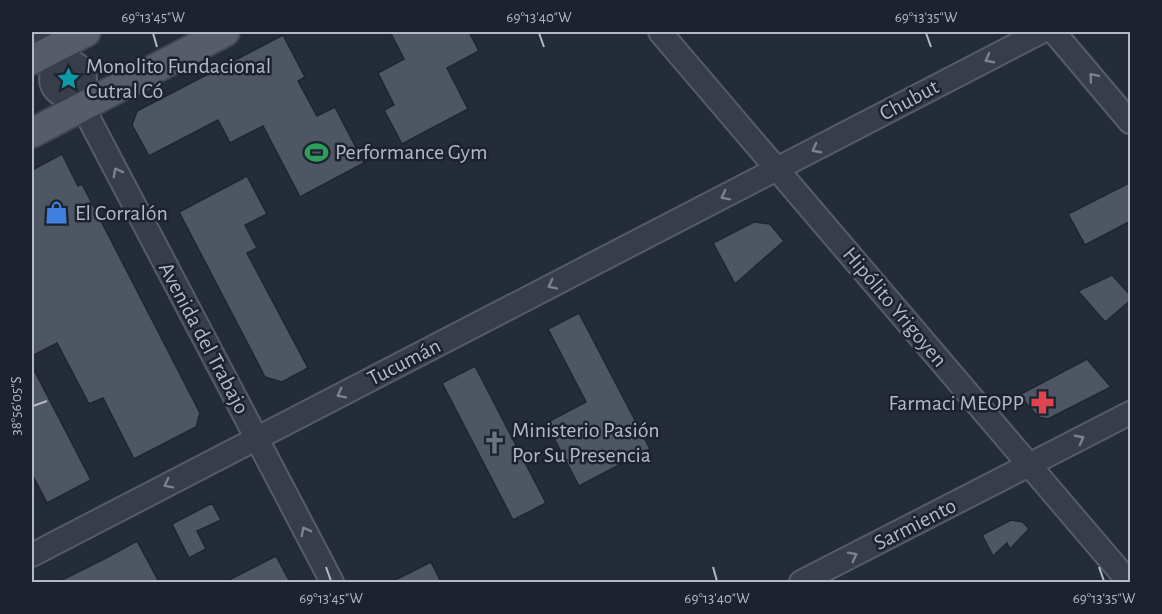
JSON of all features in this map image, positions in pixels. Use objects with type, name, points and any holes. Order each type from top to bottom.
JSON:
[{"type":"main road","points":[[47,51],[86,32]]},
{"type":"main road","points":[[32,133],[79,100],[225,32]]},
{"type":"street","name":"Hipólito Yrigoyen","points":[[660,32],[1129,582]]},
{"type":"street","name":"Chubut","points":[[777,169],[1041,32]]},
{"type":"street","points":[[1054,32],[1131,122]]},
{"type":"street","points":[[47,51],[68,62],[75,63],[83,71],[85,78],[79,100]]},
{"type":"street","name":"Avenida del Trabajo","points":[[79,100],[332,582]]},
{"type":"street","name":"Tucumán","points":[[32,555],[777,169]]},
{"type":"street","name":"Sarmiento","points":[[801,582],[1131,412]]},
{"type":"building","points":[[390,32],[469,32],[479,51],[447,68],[468,109],[402,144],[384,110],[394,105],[378,73],[404,59]]},
{"type":"building","points":[[283,35],[305,77],[298,81],[317,116],[335,107],[364,163],[300,197],[263,126],[230,143],[218,120],[149,156],[132,125],[137,111]]},
{"type":"building","points":[[62,154],[78,186],[82,184],[200,413],[196,427],[134,459],[103,398],[89,404],[57,343],[32,356],[32,170]]},
{"type":"building","points":[[247,176],[267,214],[245,225],[257,248],[247,253],[308,368],[282,382],[265,377],[179,212]]},
{"type":"building","points":[[1131,182],[1131,221],[1085,245],[1068,214]]},
{"type":"building","points":[[754,222],[770,224],[784,241],[735,284],[713,243]]},
{"type":"building","points":[[1112,275],[1131,296],[1131,300],[1105,322],[1078,291]]},
{"type":"building","points":[[579,313],[650,449],[579,486],[546,423],[586,402],[548,329]]},
{"type":"building","points":[[1087,359],[1111,387],[1048,419],[1038,417],[1019,395]]},
{"type":"building","points":[[32,366],[91,480],[47,503],[32,474]]},
{"type":"building","name":"Ministerio Pasión Por Su Presencia","points":[[475,366],[546,503],[513,520],[442,383]]},
{"type":"building","points":[[212,503],[221,520],[197,531],[206,549],[189,558],[172,524]]},
{"type":"building","points":[[1011,520],[1023,522],[1029,529],[1010,549],[1007,543],[993,556],[982,535]]},
{"type":"building","points":[[137,541],[159,582],[58,582],[104,559]]},
{"type":"building","points":[[276,556],[290,582],[225,582]]},
{"type":"building","points":[[431,562],[441,582],[391,582]]},
{"type":"place","name":"Monolito Fundacional Cutral Có","points":[[68,79]]},
{"type":"place","name":"Performance Gym","points":[[317,152]]},
{"type":"place","name":"El Corralón","points":[[57,213]]},
{"type":"place","name":"Farmaci MEOPP","points":[[1042,403]]},
{"type":"place","name":"Ministerio Pasión Por Su Presencia","points":[[494,443]]}]
